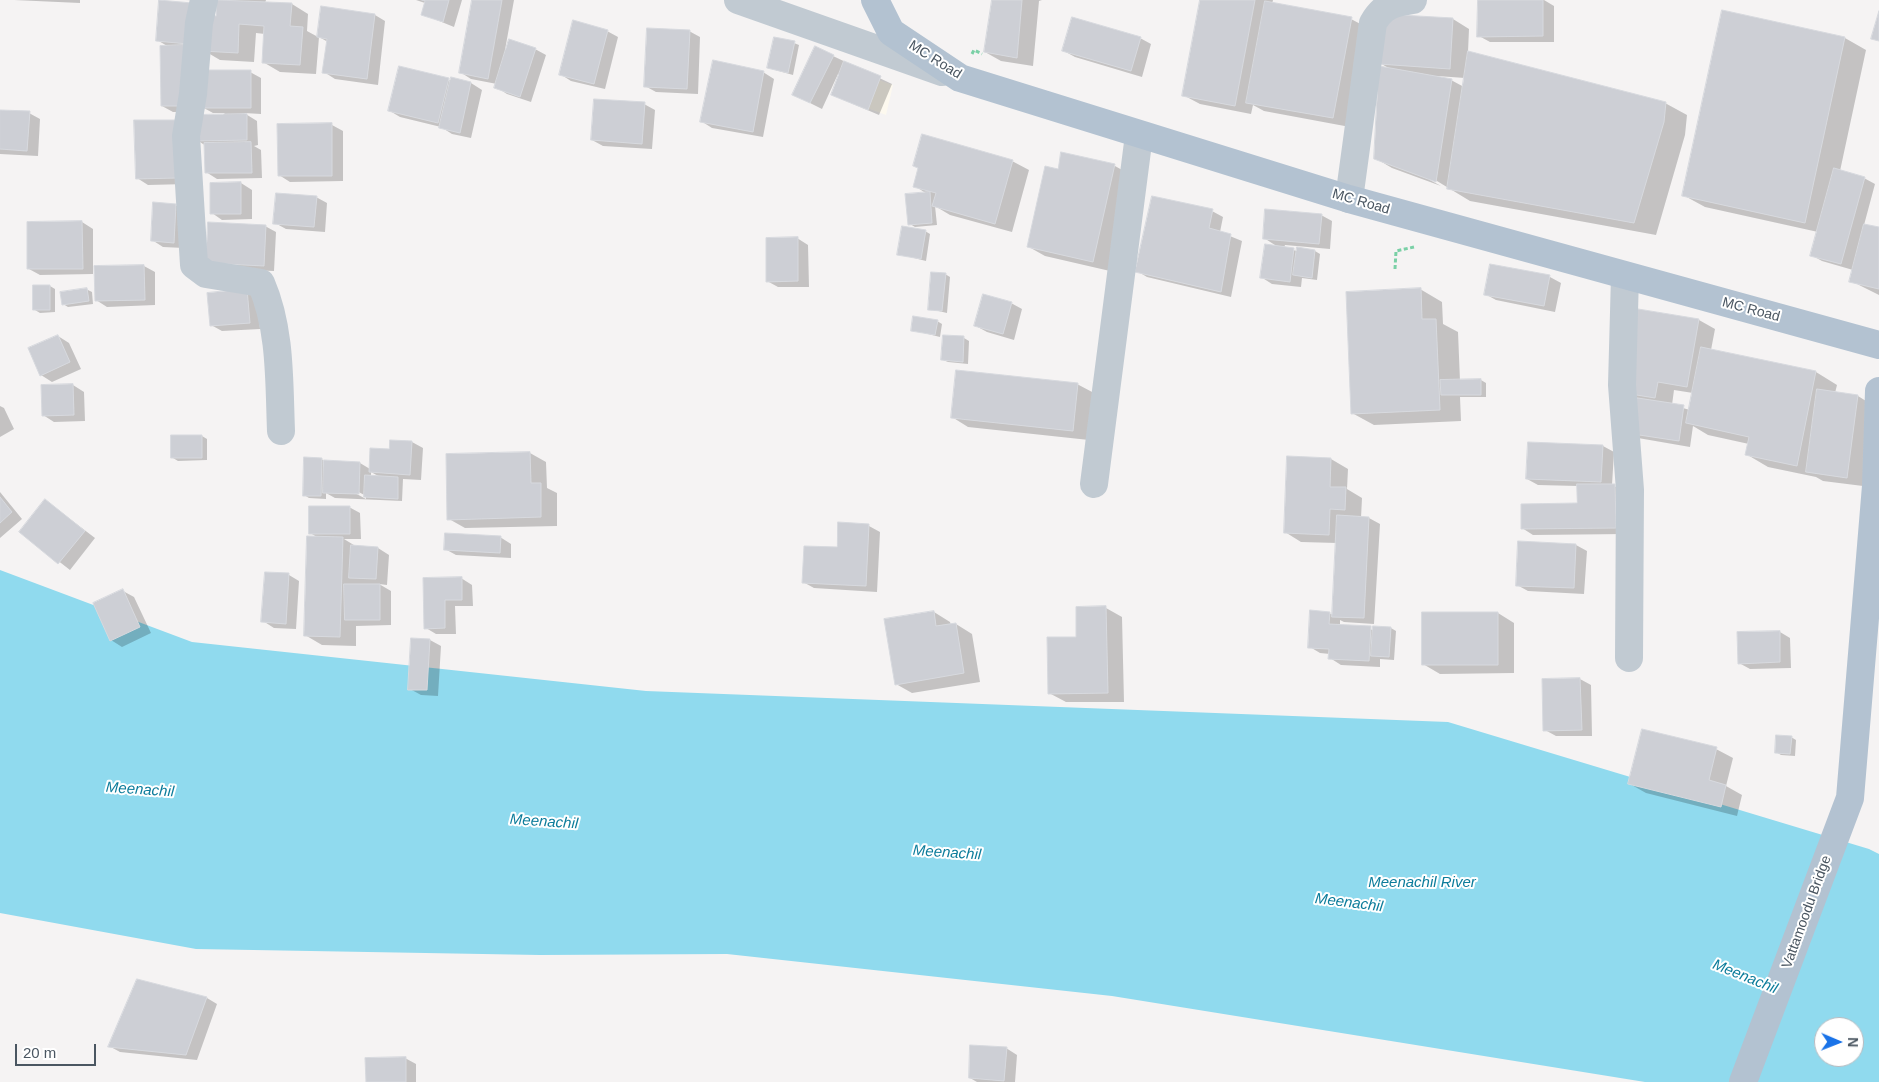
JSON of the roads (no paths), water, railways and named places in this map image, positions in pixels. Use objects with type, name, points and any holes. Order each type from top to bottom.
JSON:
[{"type":"main road","name":"MC Road","points":[[875,0],[891,32],[960,78],[1349,199],[1879,345]]},
{"type":"main road","name":"Vattamoodu Bridge","points":[[1743,1082],[1850,798],[1876,486],[1879,391]]},
{"type":"street","points":[[204,0],[199,23],[194,94],[186,136],[194,265],[206,274],[261,283],[271,306],[278,356],[282,431]]},
{"type":"street","points":[[738,0],[960,78]]},
{"type":"street","points":[[1349,199],[1373,23],[1379,13],[1392,3],[1413,0]]},
{"type":"street","points":[[1094,484],[1139,135]]},
{"type":"street","points":[[1625,276],[1622,385],[1630,490],[1629,658]]},
{"type":"water","name":"Meenachil River","points":[[0,570],[192,642],[646,691],[1448,722],[1869,849],[1879,854],[1879,1082],[1645,1082],[1112,996],[727,954],[540,955],[196,949],[0,913]]},
{"type":"water label","name":"Meenachil","points":[[140,790]]},
{"type":"water label","name":"Meenachil","points":[[544,822]]},
{"type":"water label","name":"Meenachil","points":[[947,853]]},
{"type":"water label","name":"Meenachil","points":[[1349,903]]},
{"type":"water label","name":"Meenachil","points":[[1745,977]]}]
